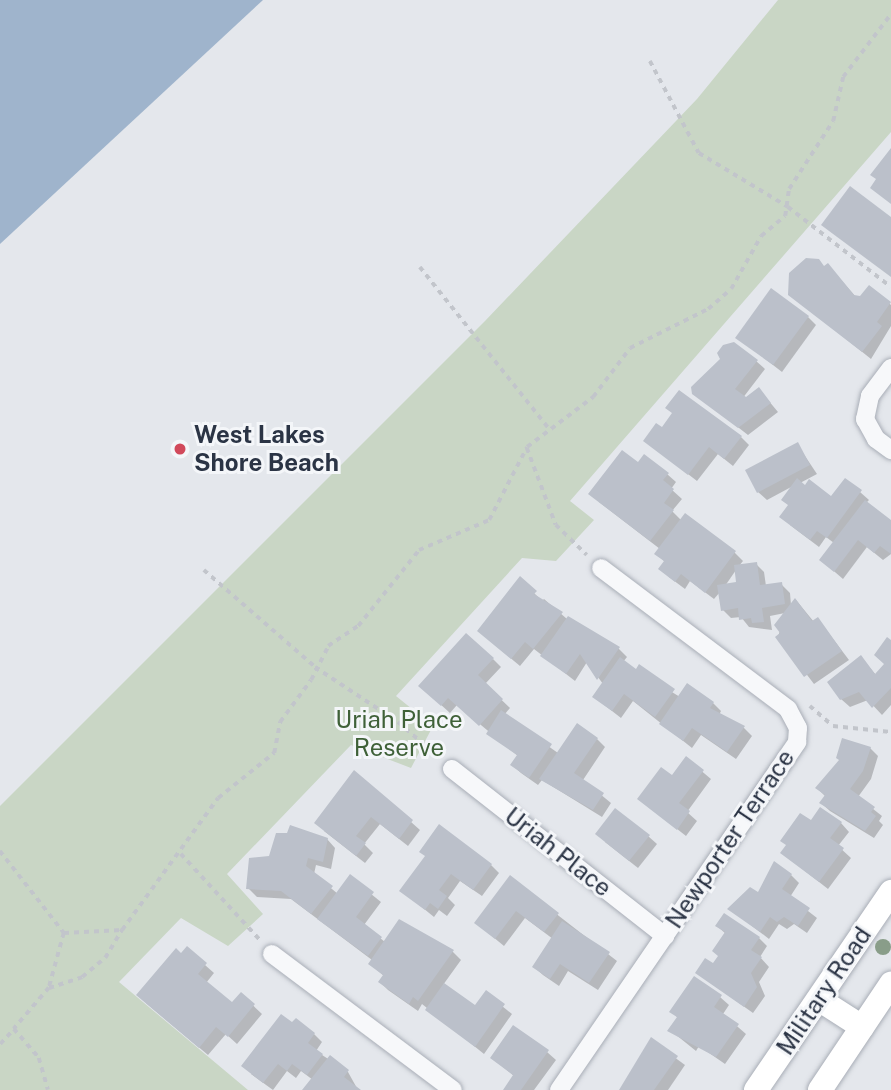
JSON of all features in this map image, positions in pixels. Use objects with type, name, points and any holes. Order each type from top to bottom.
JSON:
[{"type":"main road","name":"Military Road","points":[[757,1090],[891,892]]},
{"type":"main road","points":[[820,1090],[891,984]]},
{"type":"main road","points":[[820,1000],[862,1027]]},
{"type":"street","points":[[891,368],[870,397],[865,419],[876,439],[891,450]]},
{"type":"street","name":"Newporter Terrace","points":[[559,1090],[797,742],[798,728],[788,709],[601,568]]},
{"type":"street","name":"Uriah Place","points":[[452,769],[665,936]]},
{"type":"street","points":[[272,954],[453,1090]]},
{"type":"path","points":[[48,988],[82,977],[105,958],[122,930],[181,854],[218,798],[274,753],[280,722],[311,680],[315,667],[328,646],[358,626],[419,550],[489,520],[527,447],[593,397],[631,348],[708,309],[731,289],[761,236],[785,216],[789,189],[833,121],[844,77],[891,14]]},
{"type":"path","points":[[650,61],[699,153],[788,207],[891,287]]},
{"type":"path","points":[[420,267],[550,430]]},
{"type":"path","points":[[527,447],[556,526],[601,568]]},
{"type":"path","points":[[204,570],[315,667],[398,723],[452,769]]},
{"type":"path","points":[[810,706],[833,726],[891,732]]},
{"type":"path","points":[[0,851],[64,933]]},
{"type":"path","points":[[181,854],[272,954]]},
{"type":"path","points":[[64,933],[122,930]]},
{"type":"path","points":[[0,1044],[48,988],[64,933]]},
{"type":"path","points":[[14,1029],[39,1058],[48,1090]]},
{"type":"green space","name":"Uriah Place Reserve","points":[[778,0],[891,0],[891,132],[570,501],[594,520],[556,561],[522,558],[396,696],[433,726],[411,768],[351,745],[227,874],[263,914],[228,946],[181,918],[119,982],[248,1090],[0,1090],[0,806],[485,321],[697,99]]},
{"type":"water","points":[[0,0],[263,0],[0,244]]},
{"type":"building","points":[[891,148],[891,204],[870,188],[876,179],[870,175]]},
{"type":"building","points":[[850,186],[891,217],[891,277],[821,225]]},
{"type":"building","points":[[806,258],[819,259],[824,266],[828,263],[854,295],[860,296],[869,285],[891,302],[877,322],[882,326],[862,352],[788,295],[789,273]]},
{"type":"building","points":[[771,288],[809,316],[773,365],[735,338]]},
{"type":"building","points":[[734,342],[758,360],[735,389],[746,397],[759,387],[771,403],[738,428],[692,394],[691,387],[720,359],[717,353],[723,345]]},
{"type":"building","points":[[679,390],[742,436],[724,459],[709,447],[688,475],[643,441],[656,423],[662,427],[672,413],[665,408]]},
{"type":"building","points":[[798,442],[810,465],[757,493],[745,470]]},
{"type":"building","points":[[622,450],[638,462],[644,454],[669,473],[663,480],[674,489],[664,503],[674,510],[650,541],[588,494]]},
{"type":"building","points":[[797,478],[805,485],[809,479],[831,496],[845,478],[862,490],[827,538],[817,531],[810,540],[779,517],[788,505],[781,500]]},
{"type":"building","points":[[865,500],[891,520],[891,554],[880,546],[874,553],[858,540],[834,572],[819,560]]},
{"type":"building","points":[[685,513],[736,551],[705,593],[681,574],[675,582],[658,569],[664,561],[654,554]]},
{"type":"building","points":[[757,562],[760,585],[782,582],[785,604],[762,608],[764,622],[752,623],[751,618],[739,620],[738,608],[721,611],[717,585],[736,582],[734,565]]},
{"type":"building","points":[[520,576],[537,591],[534,594],[563,612],[533,649],[525,642],[511,659],[477,631]]},
{"type":"building","points":[[795,598],[812,621],[818,617],[842,651],[804,677],[775,637],[780,633],[774,625]]},
{"type":"building","points":[[568,616],[620,647],[597,680],[580,654],[566,674],[540,656]]},
{"type":"building","points":[[466,633],[494,658],[478,675],[503,699],[479,726],[448,698],[441,706],[418,686]]},
{"type":"building","points":[[887,637],[891,640],[891,688],[872,708],[859,692],[840,700],[827,682],[861,655],[875,674],[884,664],[874,655]]},
{"type":"building","points":[[620,657],[636,669],[639,664],[675,689],[655,717],[624,694],[612,711],[592,697]]},
{"type":"building","points":[[687,683],[714,702],[710,708],[745,726],[727,752],[692,728],[683,741],[659,724]]},
{"type":"building","points":[[501,710],[552,744],[529,778],[510,765],[517,755],[486,734]]},
{"type":"building","points":[[577,723],[598,738],[574,773],[604,793],[593,810],[539,779]]},
{"type":"building","points":[[842,738],[871,747],[863,771],[850,789],[875,807],[871,812],[876,816],[865,831],[819,803],[825,795],[815,788],[839,760],[836,758]]},
{"type":"building","points":[[686,756],[704,770],[679,803],[690,811],[677,830],[637,799],[661,767],[672,775]]},
{"type":"building","points":[[354,770],[413,820],[399,839],[371,817],[356,836],[366,843],[356,856],[314,823]]},
{"type":"building","points":[[820,807],[842,822],[830,838],[844,848],[819,882],[780,853],[786,845],[780,841],[800,813],[811,820]]},
{"type":"building","points":[[615,808],[650,835],[629,861],[595,834]]},
{"type":"building","points":[[439,824],[492,864],[473,890],[451,874],[439,890],[447,896],[438,909],[430,903],[425,910],[399,891],[425,856],[419,852]]},
{"type":"building","points":[[290,825],[328,838],[323,862],[308,858],[306,866],[333,886],[311,914],[281,891],[246,889],[249,858],[269,856],[276,833],[287,833]]},
{"type":"building","points":[[774,861],[792,874],[782,889],[810,908],[798,926],[784,917],[777,922],[770,917],[760,932],[727,909],[750,887],[758,892]]},
{"type":"building","points":[[350,874],[374,892],[356,917],[382,937],[368,956],[317,919]]},
{"type":"building","points":[[510,875],[559,913],[544,932],[516,911],[495,939],[474,923]]},
{"type":"building","points":[[724,913],[760,937],[751,950],[762,957],[751,973],[757,987],[744,1007],[695,973],[705,958],[713,963],[718,956],[712,951],[725,932],[715,926]]},
{"type":"building","points":[[399,919],[454,950],[418,1001],[413,997],[409,1004],[378,982],[383,975],[368,964]]},
{"type":"building","points":[[562,921],[610,952],[589,983],[560,964],[550,979],[532,967]]},
{"type":"building","points":[[187,946],[207,963],[198,974],[232,1002],[241,992],[255,1004],[228,1037],[216,1027],[199,1048],[136,995],[176,948],[181,953]]},
{"type":"building","points":[[694,976],[722,995],[714,1007],[739,1024],[716,1057],[667,1031],[677,1017],[669,1012]]},
{"type":"building","points":[[444,983],[475,1005],[486,990],[505,1004],[475,1047],[425,1010]]},
{"type":"building","points":[[281,1014],[292,1022],[296,1018],[315,1033],[308,1043],[323,1054],[307,1075],[292,1064],[287,1071],[278,1064],[263,1083],[241,1066]]},
{"type":"building","points":[[513,1025],[549,1050],[521,1090],[503,1090],[513,1075],[490,1058]]},
{"type":"building","points":[[651,1037],[678,1056],[654,1090],[619,1090]]},
{"type":"building","points":[[330,1055],[349,1070],[344,1077],[361,1090],[302,1090]]},
{"type":"place","name":"West Lakes Shore Beach","points":[[180,449]]}]
